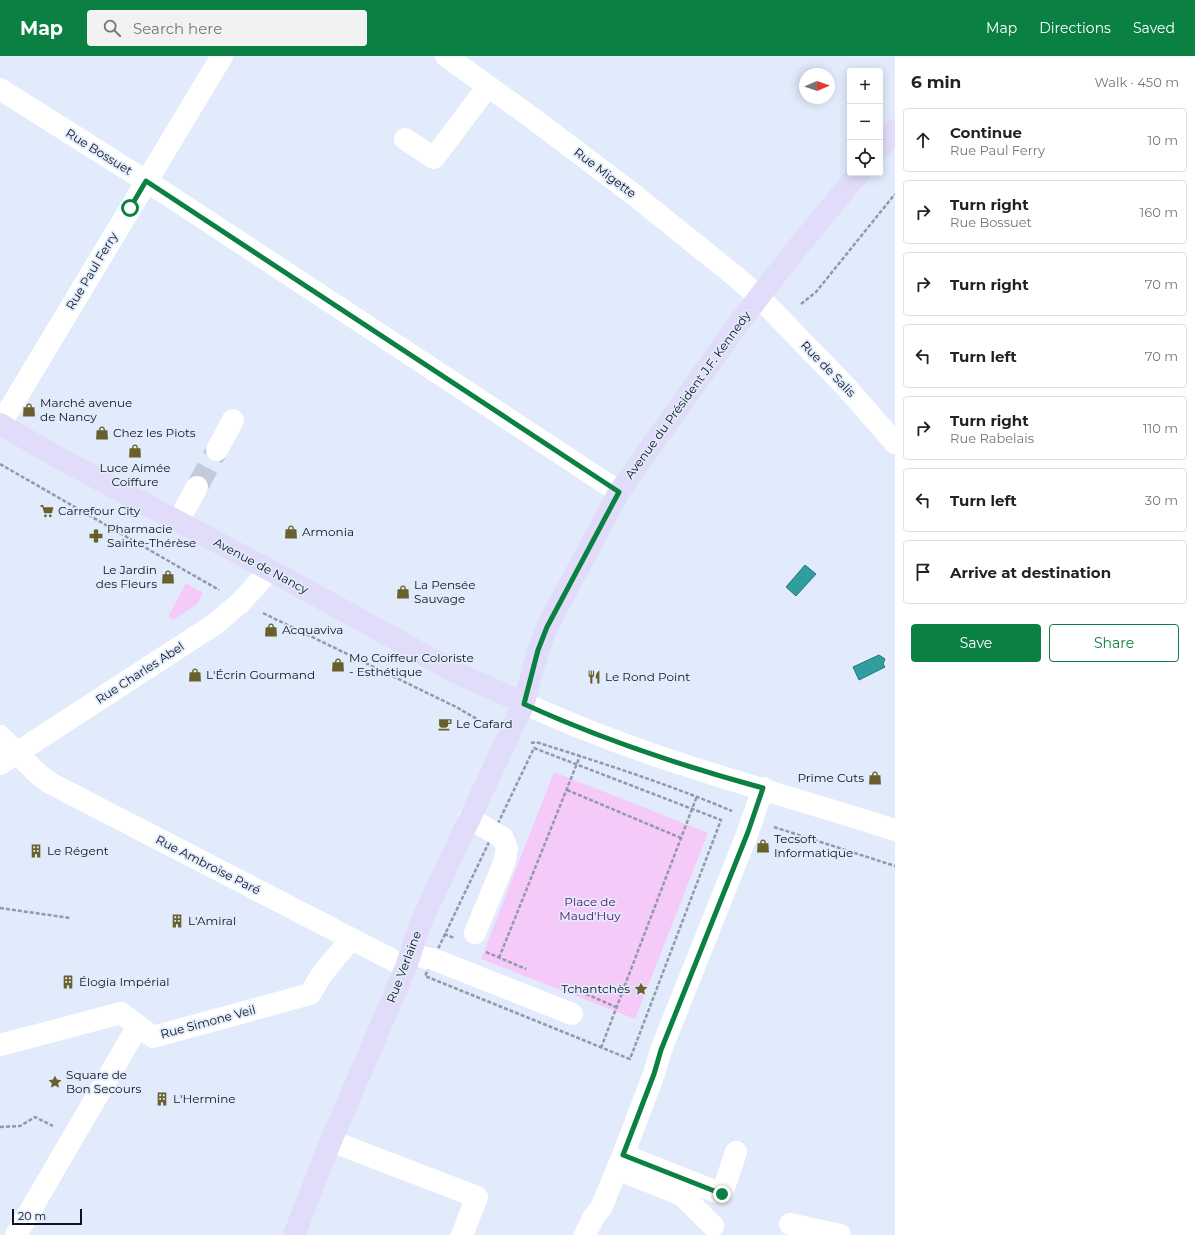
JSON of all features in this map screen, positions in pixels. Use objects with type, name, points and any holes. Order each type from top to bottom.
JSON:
[{"type":"main road","points":[[883,144],[895,130]]},
{"type":"main road","name":"Avenue du Président J.F. Kennedy","points":[[524,704],[538,650],[547,627],[619,492],[738,324],[857,176]]},
{"type":"main road","name":"Avenue de Nancy","points":[[0,424],[57,458],[88,472],[455,672],[524,704]]},
{"type":"main road","name":"Rue Verlaine","points":[[294,1235],[331,1141],[409,959],[420,924],[524,704]]},
{"type":"street","name":"Rue Paul Ferry","points":[[0,424],[222,56]]},
{"type":"street","name":"Rue Migette","points":[[446,56],[633,194],[759,297]]},
{"type":"street","points":[[405,139],[434,158],[488,86]]},
{"type":"street","name":"Rue Bossuet","points":[[0,89],[146,181],[619,492]]},
{"type":"street","name":"Rue de Salis","points":[[759,297],[847,388],[895,443]]},
{"type":"street","points":[[217,450],[233,420]]},
{"type":"street","points":[[178,522],[197,487]]},
{"type":"street","name":"Rue Charles Abel","points":[[8,758],[216,624],[241,602],[269,571]]},
{"type":"street","points":[[524,704],[580,729],[724,778],[763,788],[895,830]]},
{"type":"street","name":"Rue Ambroise Paré","points":[[0,736],[8,758],[39,775],[50,783],[351,939],[409,959],[433,958],[572,1014]]},
{"type":"street","points":[[585,1235],[593,1218],[601,1208],[620,1162],[654,1074],[661,1050],[752,820],[763,788]]},
{"type":"street","points":[[469,818],[503,838],[507,849],[504,863],[473,942]]},
{"type":"street","name":"Rue Simone Veil","points":[[0,1046],[121,1013],[153,1037],[310,994],[322,974],[351,939]]},
{"type":"street","points":[[16,1235],[138,1026]]},
{"type":"street","points":[[331,1141],[477,1197],[462,1235]]},
{"type":"street","points":[[620,1162],[722,1194],[736,1152]]},
{"type":"street","points":[[620,1162],[682,1195],[712,1226]]},
{"type":"street","points":[[790,1224],[840,1235]]},
{"type":"path","points":[[801,304],[816,292],[895,194]]},
{"type":"path","points":[[526,744],[536,742],[580,756],[697,796],[752,820],[895,866]]},
{"type":"path","points":[[534,748],[577,764],[721,820],[630,1059],[425,976],[534,748]]},
{"type":"path","points":[[499,958],[580,756]]},
{"type":"path","points":[[567,790],[681,838]]},
{"type":"path","points":[[601,1048],[697,796]]},
{"type":"path","points":[[0,908],[70,918]]},
{"type":"path","points":[[444,934],[473,942],[499,958],[528,970]]},
{"type":"path","points":[[580,992],[616,1007]]},
{"type":"path","points":[[0,1127],[20,1126],[35,1117],[73,1137]]},
{"type":"green space","points":[[186,583],[203,593],[197,604],[173,620],[168,617]]},
{"type":"green space","name":"Place de Maud'Huy","points":[[554,772],[708,833],[635,1019],[481,959]]},
{"type":"shaded area","points":[[805,565],[816,574],[796,596],[786,587]]},
{"type":"shaded area","points":[[879,655],[885,659],[883,664],[885,667],[859,680],[853,667]]},
{"type":"tunnel","points":[[197,487],[217,450]]},
{"type":"place","name":"Marché avenue de Nancy","points":[[29,410]]},
{"type":"place","name":"Chez les Piots","points":[[102,433]]},
{"type":"place","name":"Luce Aimée Coiffure","points":[[135,451]]},
{"type":"place","name":"Carrefour City","points":[[47,511]]},
{"type":"place","name":"Armonia","points":[[291,532]]},
{"type":"place","name":"Pharmacie Sainte-Thérèse","points":[[96,536]]},
{"type":"place","name":"Le Jardin des Fleurs","points":[[168,577]]},
{"type":"place","name":"La Pensée Sauvage","points":[[403,592]]},
{"type":"place","name":"Acquaviva","points":[[271,630]]},
{"type":"place","name":"Mo Coiffeur Coloriste - Esthétique","points":[[338,665]]},
{"type":"place","name":"L'Écrin Gourmand","points":[[195,675]]},
{"type":"place","name":"Le Rond Point","points":[[594,677]]},
{"type":"place","name":"Le Cafard","points":[[445,724]]},
{"type":"place","name":"Prime Cuts","points":[[875,778]]},
{"type":"place","name":"Tecsoft Informatique","points":[[763,846]]},
{"type":"place","name":"Le Régent","points":[[36,851]]},
{"type":"place","name":"L'Amiral","points":[[177,921]]},
{"type":"place","name":"Élogia Impérial","points":[[68,982]]},
{"type":"place","name":"Tchantchès","points":[[641,989]]},
{"type":"place","name":"Square de Bon Secours","points":[[55,1082]]},
{"type":"place","name":"L'Hermine","points":[[162,1099]]},
{"type":"route","points":[[130,208],[146,181],[619,492],[547,627],[538,650],[524,704],[580,729],[724,778],[763,788],[748,832],[661,1050],[658,1065],[623,1155],[722,1194]]}]
